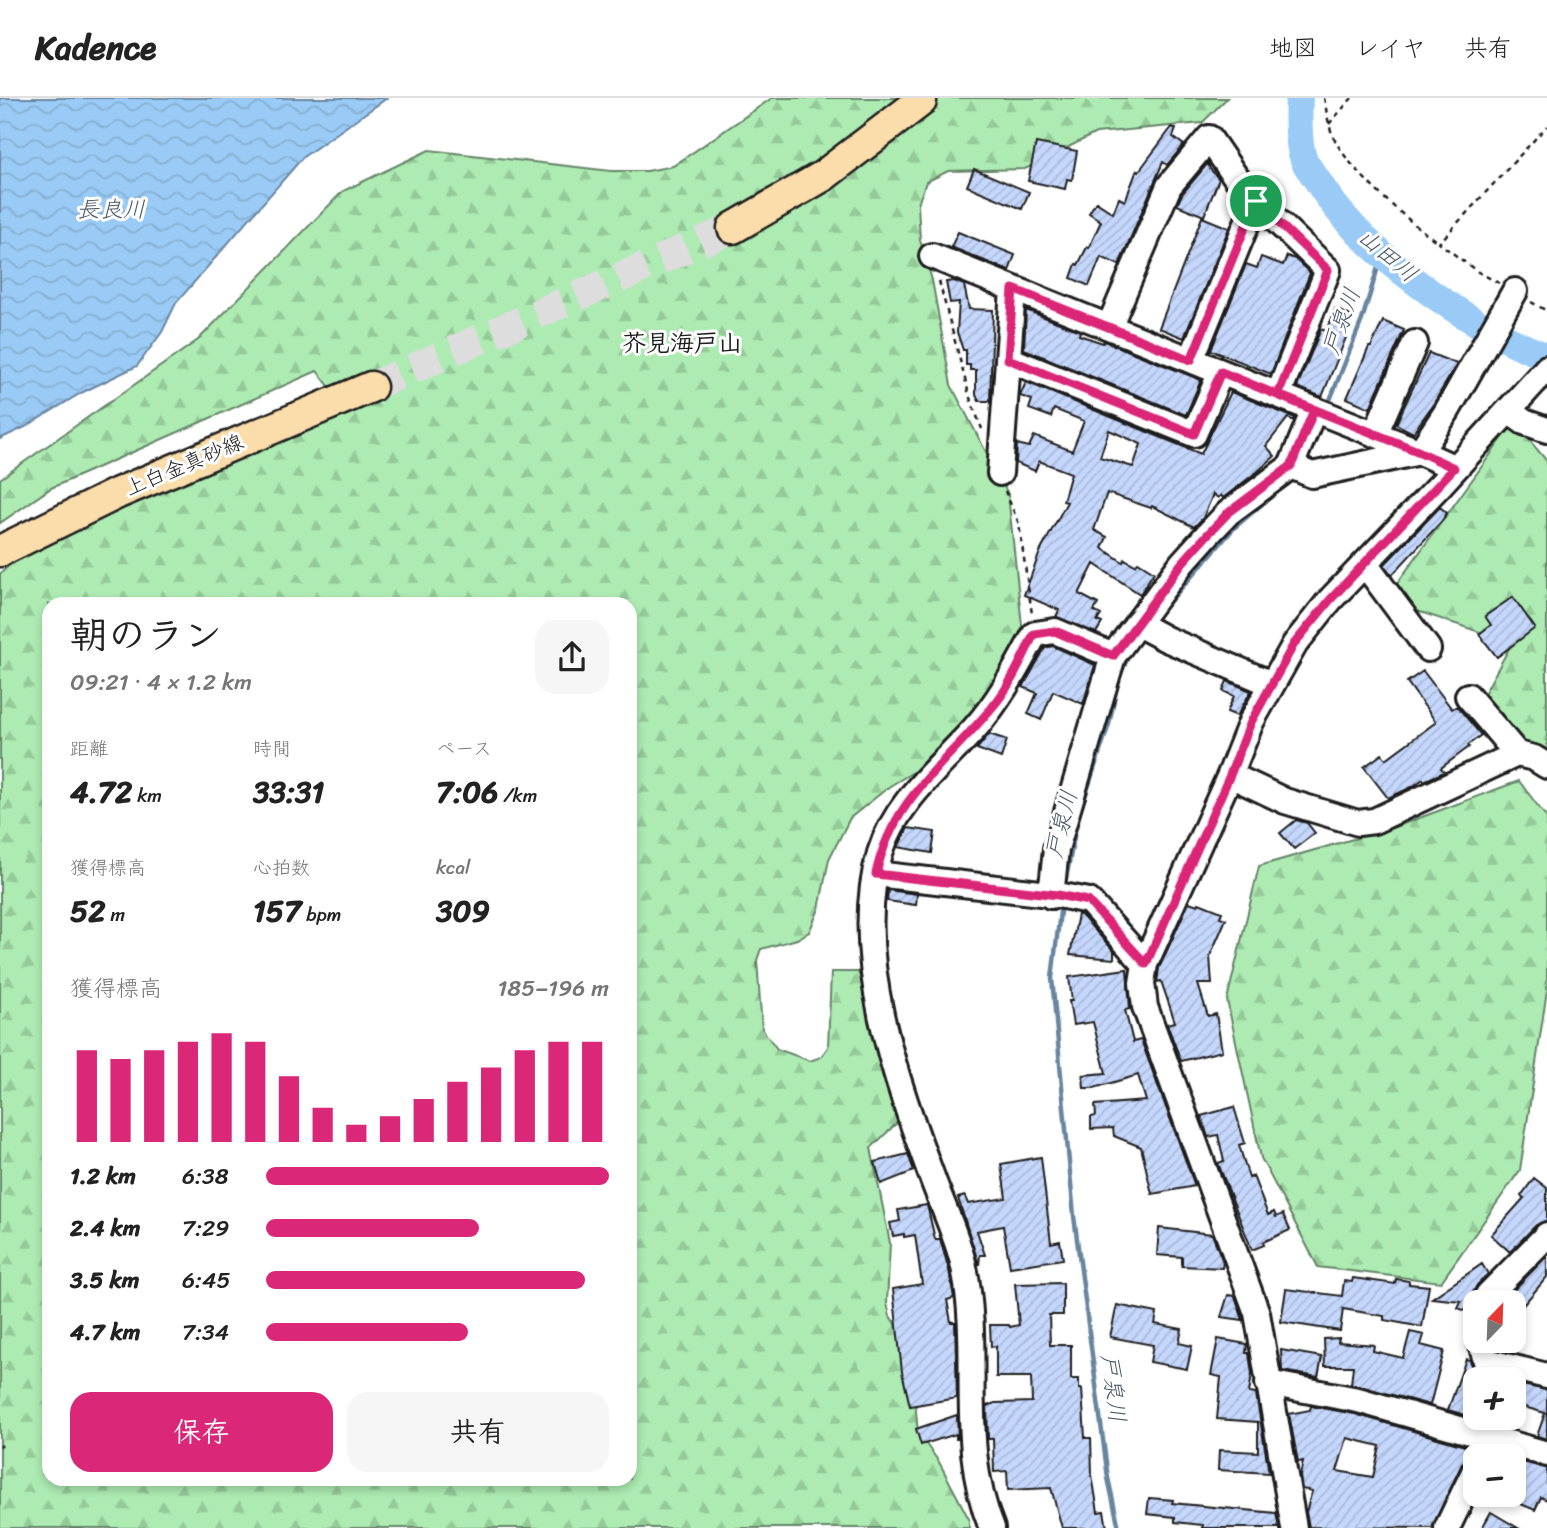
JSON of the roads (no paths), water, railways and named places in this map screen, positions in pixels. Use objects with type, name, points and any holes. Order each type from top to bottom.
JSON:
[{"type":"main road","points":[[733,228],[823,176],[921,101]]},
{"type":"main road","name":"上白金真砂線","points":[[0,551],[118,493],[370,387]]},
{"type":"street","points":[[1109,327],[1169,186],[1209,138],[1256,201],[1328,270],[1278,395]]},
{"type":"street","points":[[1191,360],[1256,201]]},
{"type":"street","points":[[932,256],[1454,468]]},
{"type":"street","points":[[1000,473],[1013,289]]},
{"type":"street","points":[[1061,897],[1056,849],[1113,656],[1182,563],[1228,513],[1298,469],[1420,452],[1447,411],[1511,298]]},
{"type":"street","points":[[1375,434],[1415,343]]},
{"type":"street","points":[[1008,359],[1194,434],[1221,372]]},
{"type":"street","points":[[1294,1528],[1257,1313],[1145,1007],[1142,984],[1146,964],[1251,722],[1294,644],[1330,600],[1547,368]]},
{"type":"street","points":[[1509,411],[1524,422],[1547,430]]},
{"type":"street","points":[[1298,469],[1323,413]]},
{"type":"street","points":[[1365,564],[1428,649]]},
{"type":"street","points":[[1138,624],[1166,639],[1272,684]]},
{"type":"street","points":[[992,1528],[984,1508],[971,1426],[973,1332],[964,1265],[889,1050],[875,986],[871,911],[876,874],[884,842],[900,811],[927,777],[976,727],[1000,697],[1034,634],[1055,631],[1113,656]]},
{"type":"street","points":[[1468,696],[1517,754],[1534,758],[1547,766]]},
{"type":"street","points":[[1230,775],[1285,801],[1358,823],[1374,821],[1517,754]]},
{"type":"street","points":[[876,874],[1088,901],[1146,964]]},
{"type":"street","points":[[1494,1290],[1547,1235]]},
{"type":"street","points":[[1485,1360],[1547,1376]]},
{"type":"street","points":[[1268,1382],[1359,1400],[1547,1454]]},
{"type":"street","points":[[1447,1528],[1463,1495]]},
{"type":"water","name":"長良川","points":[[0,98],[387,98],[303,157],[176,303],[162,332],[137,366],[81,393],[0,439]]},
{"type":"waterway","name":"山田川","points":[[1299,98],[1299,136],[1304,160],[1336,207],[1360,234],[1388,260],[1451,307],[1484,327],[1547,357]]},
{"type":"waterway","name":"戸泉川","points":[[1328,405],[1362,320],[1382,254]]},
{"type":"waterway","name":"戸泉川","points":[[1163,609],[1234,528],[1281,488]]},
{"type":"waterway","name":"戸泉川","points":[[1064,889],[1077,821],[1109,724],[1118,681],[1130,652]]},
{"type":"waterway","name":"戸泉川","points":[[1061,904],[1052,978],[1074,1216],[1108,1478],[1119,1528]]},
{"type":"tunnel","points":[[371,387],[733,228]]},
{"type":"district","name":"芥見海戸山","points":[[682,343]]}]
